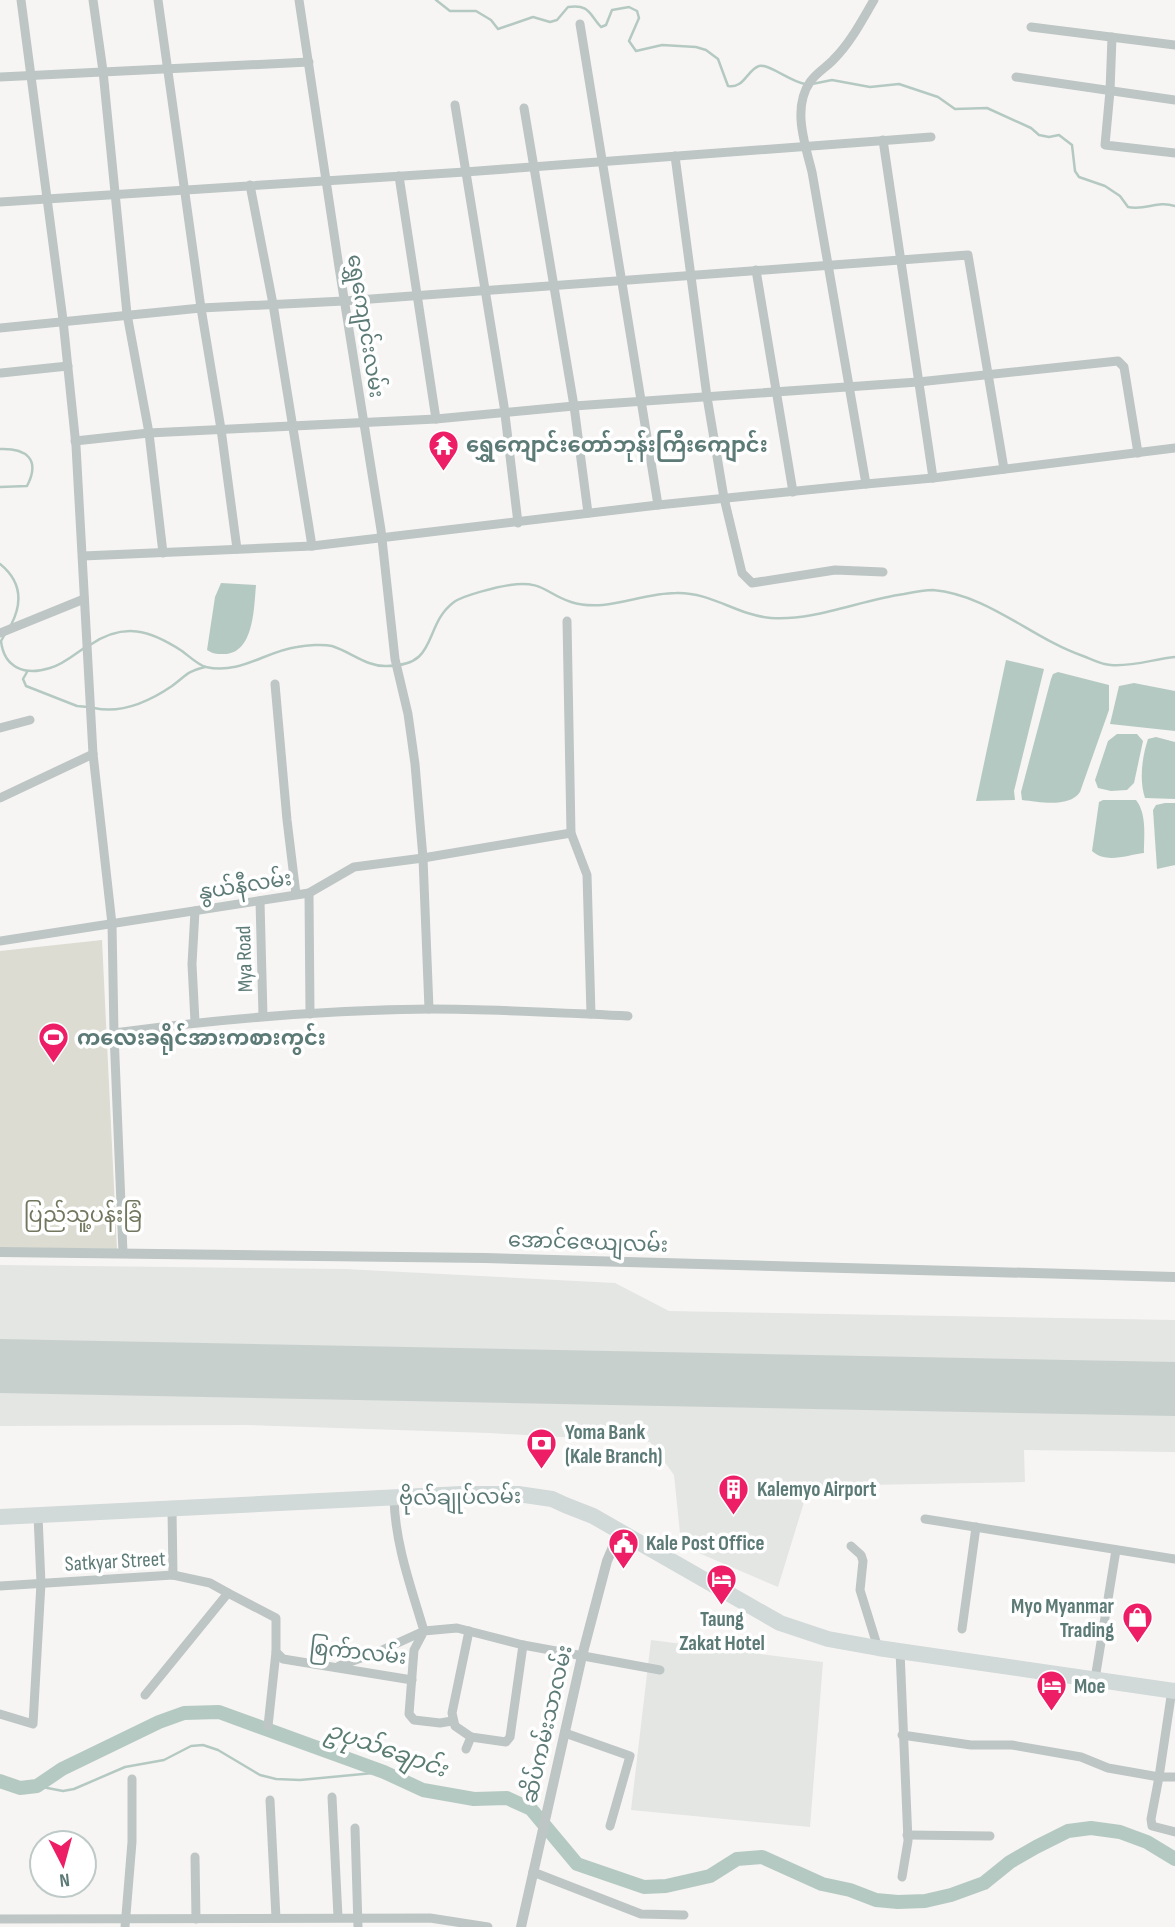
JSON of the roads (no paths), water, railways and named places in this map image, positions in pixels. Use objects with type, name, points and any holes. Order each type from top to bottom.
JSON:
[{"type":"highway","name":"ဗိုလ်ချုပ်လမ်း","points":[[0,1517],[504,1494],[552,1499],[593,1516],[780,1623],[821,1637],[878,1648],[1173,1690]]},
{"type":"street","points":[[21,0],[68,366],[75,441],[87,656],[92,699],[93,754],[112,924],[123,1253]]},
{"type":"street","points":[[93,0],[103,71],[127,314],[149,433],[163,553]]},
{"type":"street","points":[[158,0],[237,549]]},
{"type":"street","name":"ရွှေကျောင်းလမ်း","points":[[299,0],[382,538],[397,673],[408,714],[415,764],[423,858],[429,1009]]},
{"type":"street","points":[[866,484],[812,172],[801,123],[805,94],[810,82],[850,39],[874,0]]},
{"type":"street","points":[[580,24],[658,505]]},
{"type":"street","points":[[1031,27],[1175,45]]},
{"type":"street","points":[[1112,37],[1105,145],[1175,153]]},
{"type":"street","points":[[0,77],[309,62]]},
{"type":"street","points":[[1016,77],[1175,100]]},
{"type":"street","points":[[455,105],[486,291],[518,523]]},
{"type":"street","points":[[524,108],[574,406],[587,513]]},
{"type":"street","points":[[0,202],[465,172],[931,136]]},
{"type":"street","points":[[883,140],[933,478]]},
{"type":"street","points":[[675,156],[707,397],[724,498],[742,573],[752,583],[835,570],[883,572]]},
{"type":"street","points":[[399,176],[436,419]]},
{"type":"street","points":[[250,185],[273,304],[312,546]]},
{"type":"street","points":[[0,328],[201,308],[344,301],[968,255],[1004,470]]},
{"type":"street","points":[[756,270],[793,492]]},
{"type":"street","points":[[75,441],[149,433],[436,419],[574,406],[989,377],[1118,362],[1124,367],[1138,453]]},
{"type":"street","points":[[1,373],[68,366]]},
{"type":"street","points":[[83,556],[312,546],[658,505],[1004,470],[1175,448]]},
{"type":"street","points":[[0,633],[84,599]]},
{"type":"street","points":[[567,621],[571,833],[587,874],[591,1014]]},
{"type":"street","points":[[275,684],[296,894]]},
{"type":"street","points":[[0,728],[30,720]]},
{"type":"street","points":[[0,798],[93,754]]},
{"type":"street","name":"နွယ်နီလမ်း","points":[[0,941],[309,893],[354,867],[571,833]]},
{"type":"street","points":[[309,893],[310,1014]]},
{"type":"street","name":"Mya Road","points":[[260,901],[263,1016]]},
{"type":"street","points":[[195,911],[192,964],[195,1022]]},
{"type":"street","points":[[114,1033],[263,1016],[429,1009],[628,1016]]},
{"type":"street","name":"အောင်ဇေယျလမ်း","points":[[0,1252],[485,1258],[1175,1277]]},
{"type":"street","points":[[336,1667],[424,1631],[400,1548],[394,1521],[394,1498]]},
{"type":"street","points":[[172,1510],[173,1575]]},
{"type":"street","points":[[0,1714],[33,1724],[41,1583],[38,1516]]},
{"type":"street","points":[[925,1519],[1175,1559]]},
{"type":"street","points":[[962,1629],[976,1527]]},
{"type":"street","name":"ဆိပ်ကမ်းသာလမ်း","points":[[521,1927],[582,1656],[607,1560],[619,1533]]},
{"type":"street","points":[[851,1546],[862,1555],[860,1590],[878,1648]]},
{"type":"street","points":[[1095,1679],[1115,1550]]},
{"type":"street","name":"Satkyar Street","points":[[0,1586],[173,1575],[211,1583],[228,1593]]},
{"type":"street","points":[[145,1695],[228,1593],[276,1618],[276,1652],[268,1727]]},
{"type":"street","name":"စြက်ာလမ်း","points":[[276,1652],[283,1659],[295,1662],[412,1680],[414,1650],[424,1631],[457,1628],[523,1645],[660,1670]]},
{"type":"street","points":[[469,1631],[452,1721],[471,1737],[500,1742],[506,1742],[510,1737],[523,1645]]},
{"type":"street","points":[[900,1651],[907,1835],[902,1877]]},
{"type":"street","points":[[412,1680],[410,1718],[440,1723],[452,1721]]},
{"type":"street","points":[[1173,1690],[1151,1819],[1152,1826],[1175,1832]]},
{"type":"street","points":[[565,1733],[630,1756],[610,1826]]},
{"type":"street","points":[[902,1735],[971,1745],[1012,1745],[1081,1757],[1108,1768],[1159,1777],[1175,1777]]},
{"type":"street","points":[[466,1749],[471,1737]]},
{"type":"street","points":[[126,1924],[132,1842],[132,1779]]},
{"type":"street","points":[[332,1797],[338,1917]]},
{"type":"street","points":[[270,1800],[276,1918]]},
{"type":"street","points":[[355,1828],[358,1922]]},
{"type":"street","points":[[907,1835],[990,1836]]},
{"type":"street","points":[[195,1857],[196,1919]]},
{"type":"street","points":[[533,1872],[641,1914],[684,1915]]},
{"type":"street","points":[[0,1919],[126,1924],[196,1919],[338,1917],[358,1922],[430,1918],[488,1927]]},
{"type":"waterway","points":[[436,0],[450,11],[476,11],[491,20],[498,29],[533,17],[550,22],[557,20],[568,7],[575,6],[588,11],[601,27],[606,25],[612,10],[629,7],[637,11],[639,18],[629,41],[636,51],[662,45],[706,50],[718,59],[728,86],[738,85],[759,66],[805,84]]},
{"type":"waterway","points":[[812,84],[832,80],[870,87],[899,84],[938,97],[955,109],[987,108],[1031,128],[1039,135],[1059,135],[1072,145],[1075,171],[1079,177],[1105,186],[1120,196],[1128,207],[1163,204],[1175,206]]},
{"type":"waterway","points":[[0,449],[24,453],[31,462],[32,469],[27,486],[0,487]]},
{"type":"waterway","points":[[0,564],[12,577],[18,592],[17,608],[11,625]]},
{"type":"waterway","points":[[90,645],[114,633],[126,631],[148,634],[170,644],[203,666],[218,669],[242,665],[286,649],[315,645],[332,646],[380,666],[404,664],[423,652],[437,622],[454,602],[504,586],[530,584],[584,605],[610,604],[676,593],[701,596],[746,613],[771,618],[805,616],[887,597],[933,590],[973,600],[1045,639],[1104,664],[1127,665],[1175,657]]},
{"type":"waterway","points":[[5,634],[1,641],[6,658],[11,664],[24,670],[54,667],[84,648]]},
{"type":"waterway","points":[[94,708],[114,709],[135,705],[172,686],[190,672],[205,667]]},
{"type":"waterway","points":[[27,672],[23,679],[26,686],[77,706],[88,707]]},
{"type":"waterway","name":"ဥပုသ်ချောင်း","points":[[0,1781],[20,1788],[37,1786],[62,1769],[159,1722],[184,1713],[219,1712],[384,1772],[423,1790],[474,1799],[507,1798],[531,1809],[577,1864],[644,1887],[666,1886],[710,1876],[737,1859],[762,1857],[822,1884],[850,1890],[876,1900],[925,1901],[984,1883],[1010,1862],[1036,1847],[1068,1831],[1091,1828],[1120,1832],[1147,1842],[1175,1859]]},
{"type":"waterway","points":[[37,1786],[63,1791],[74,1789],[125,1767],[164,1760],[191,1746],[203,1745],[218,1750],[260,1775],[276,1779],[300,1780],[384,1772]]},
{"type":"place","name":"ရွှေကျောင်းတော်ဘုန်းကြီးကျောင်း","points":[[443,472]]},
{"type":"place","name":"ကလေးခရိုင်အားကစားကွင်း","points":[[54,1065]]},
{"type":"place","name":"Yoma Bank (Kale Branch)","points":[[542,1471]]},
{"type":"place","name":"Kalemyo Airport","points":[[734,1516]]},
{"type":"place","name":"Kale Post Office","points":[[623,1570]]},
{"type":"place","name":"Taung Zakat Hotel","points":[[722,1606]]},
{"type":"place","name":"Myo Myanmar Trading","points":[[1137,1645]]},
{"type":"place","name":"Moe","points":[[1051,1713]]},
{"type":"park label","name":"ပြည်သူ့ပန်းခြံ","points":[[83,1215]]}]
